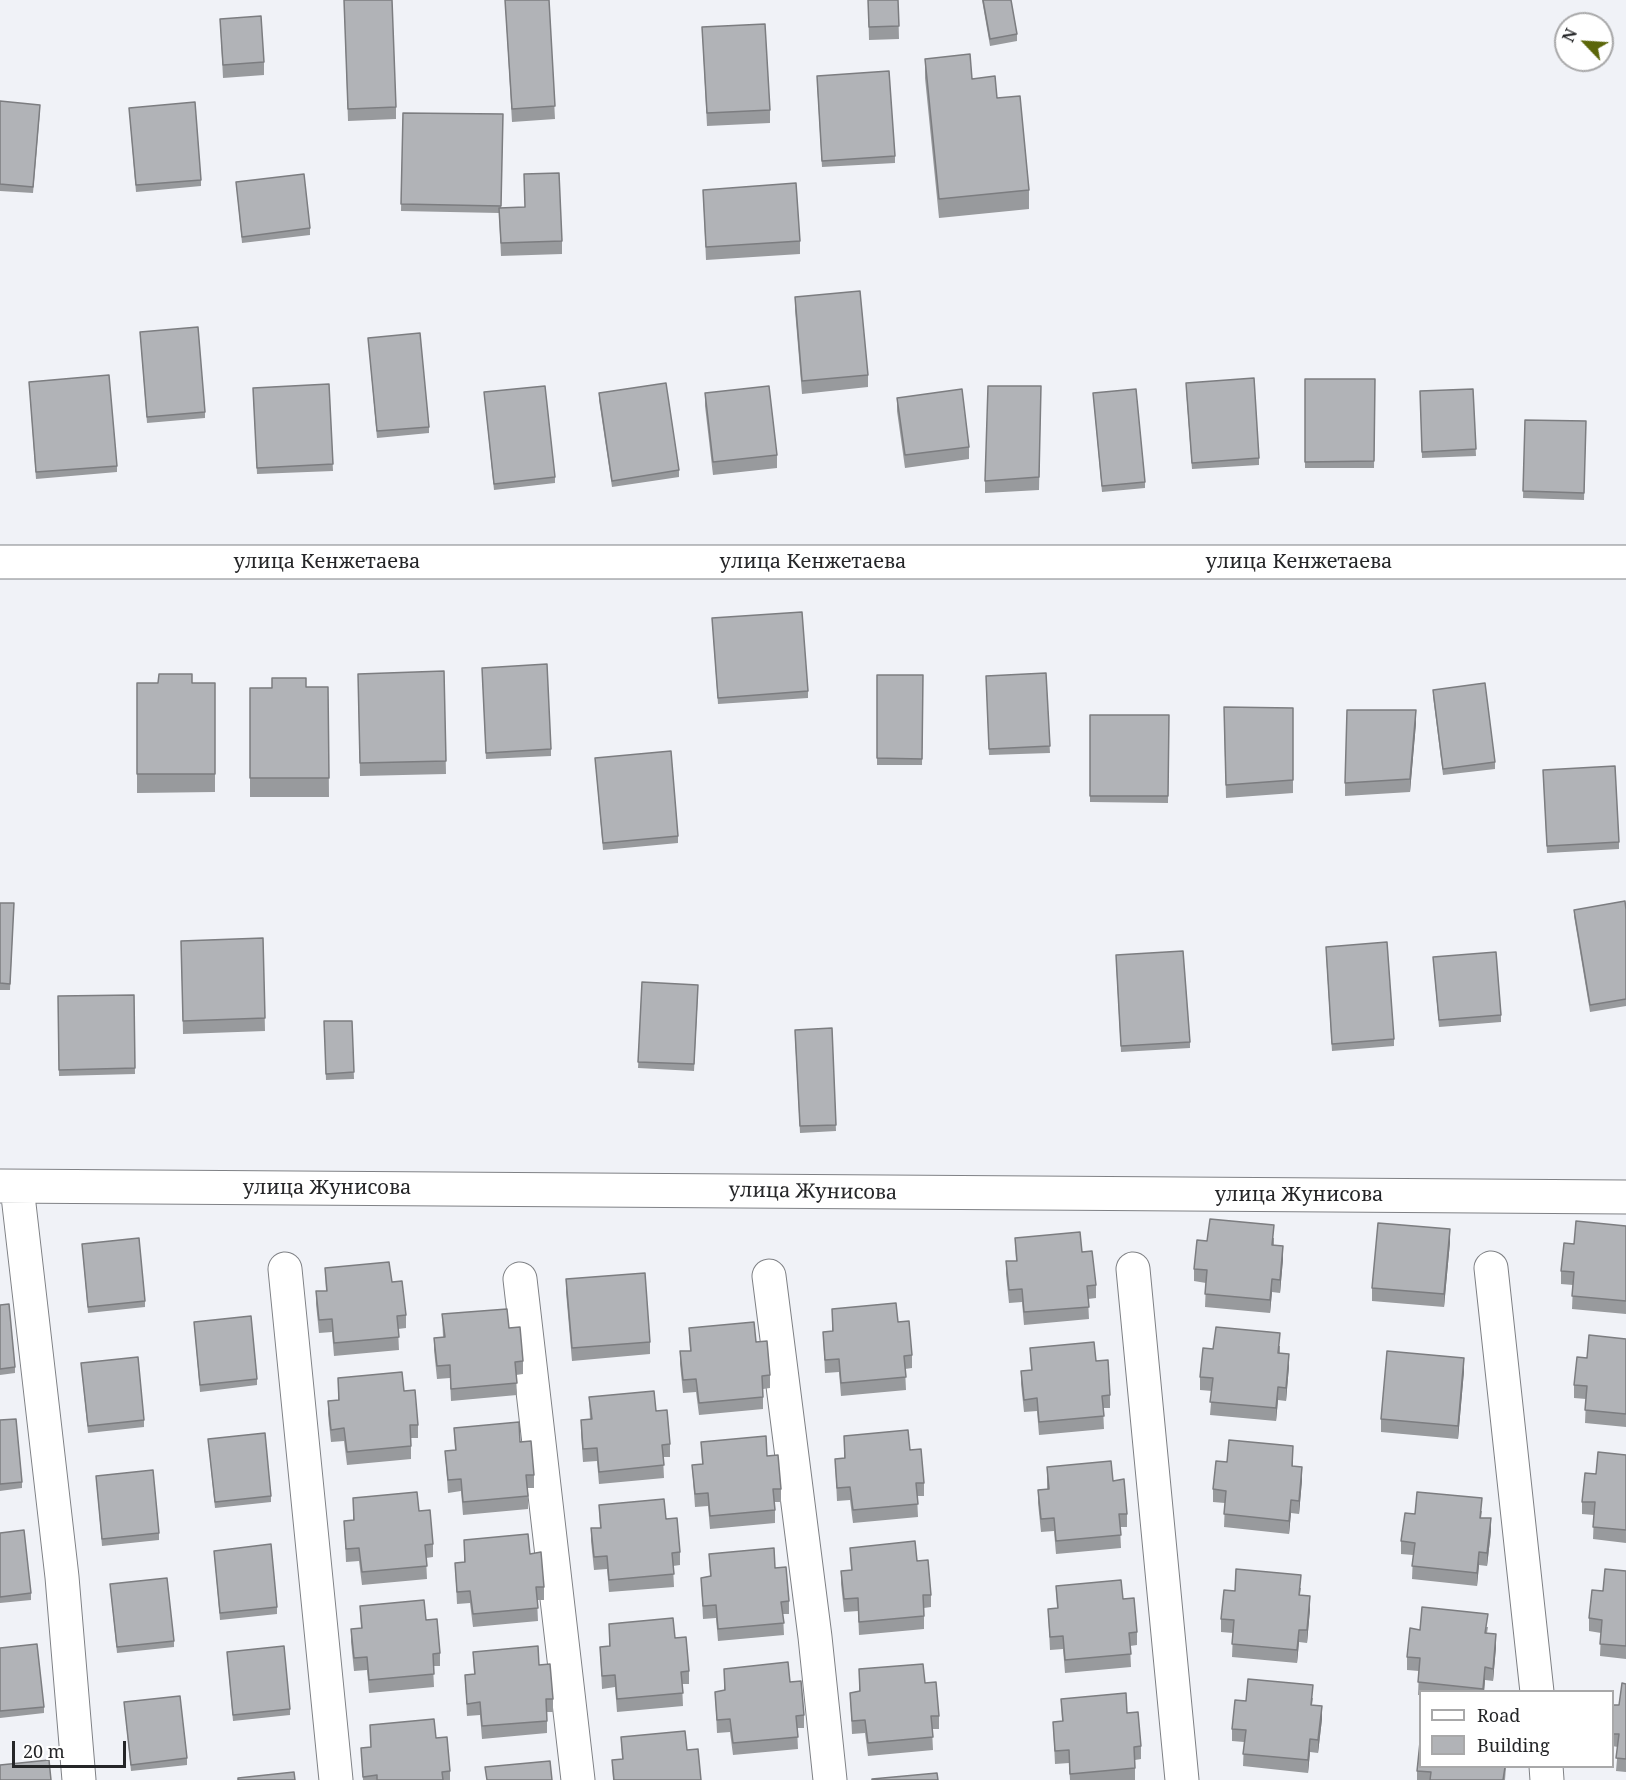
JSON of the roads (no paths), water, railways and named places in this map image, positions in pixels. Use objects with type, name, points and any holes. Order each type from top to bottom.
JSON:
[{"type":"street","name":"улица Кенжетаева","points":[[0,562],[1626,562]]},
{"type":"street","name":"улица Жунисова","points":[[8,1187],[1626,1197]]},
{"type":"street","points":[[8,1187],[62,1577],[79,1780]]},
{"type":"street","points":[[1491,1268],[1537,1690]]},
{"type":"street","points":[[285,1269],[336,1780]]},
{"type":"street","points":[[1133,1269],[1182,1780]]},
{"type":"street","points":[[769,1276],[815,1637],[830,1780]]},
{"type":"street","points":[[520,1279],[578,1780]]}]
